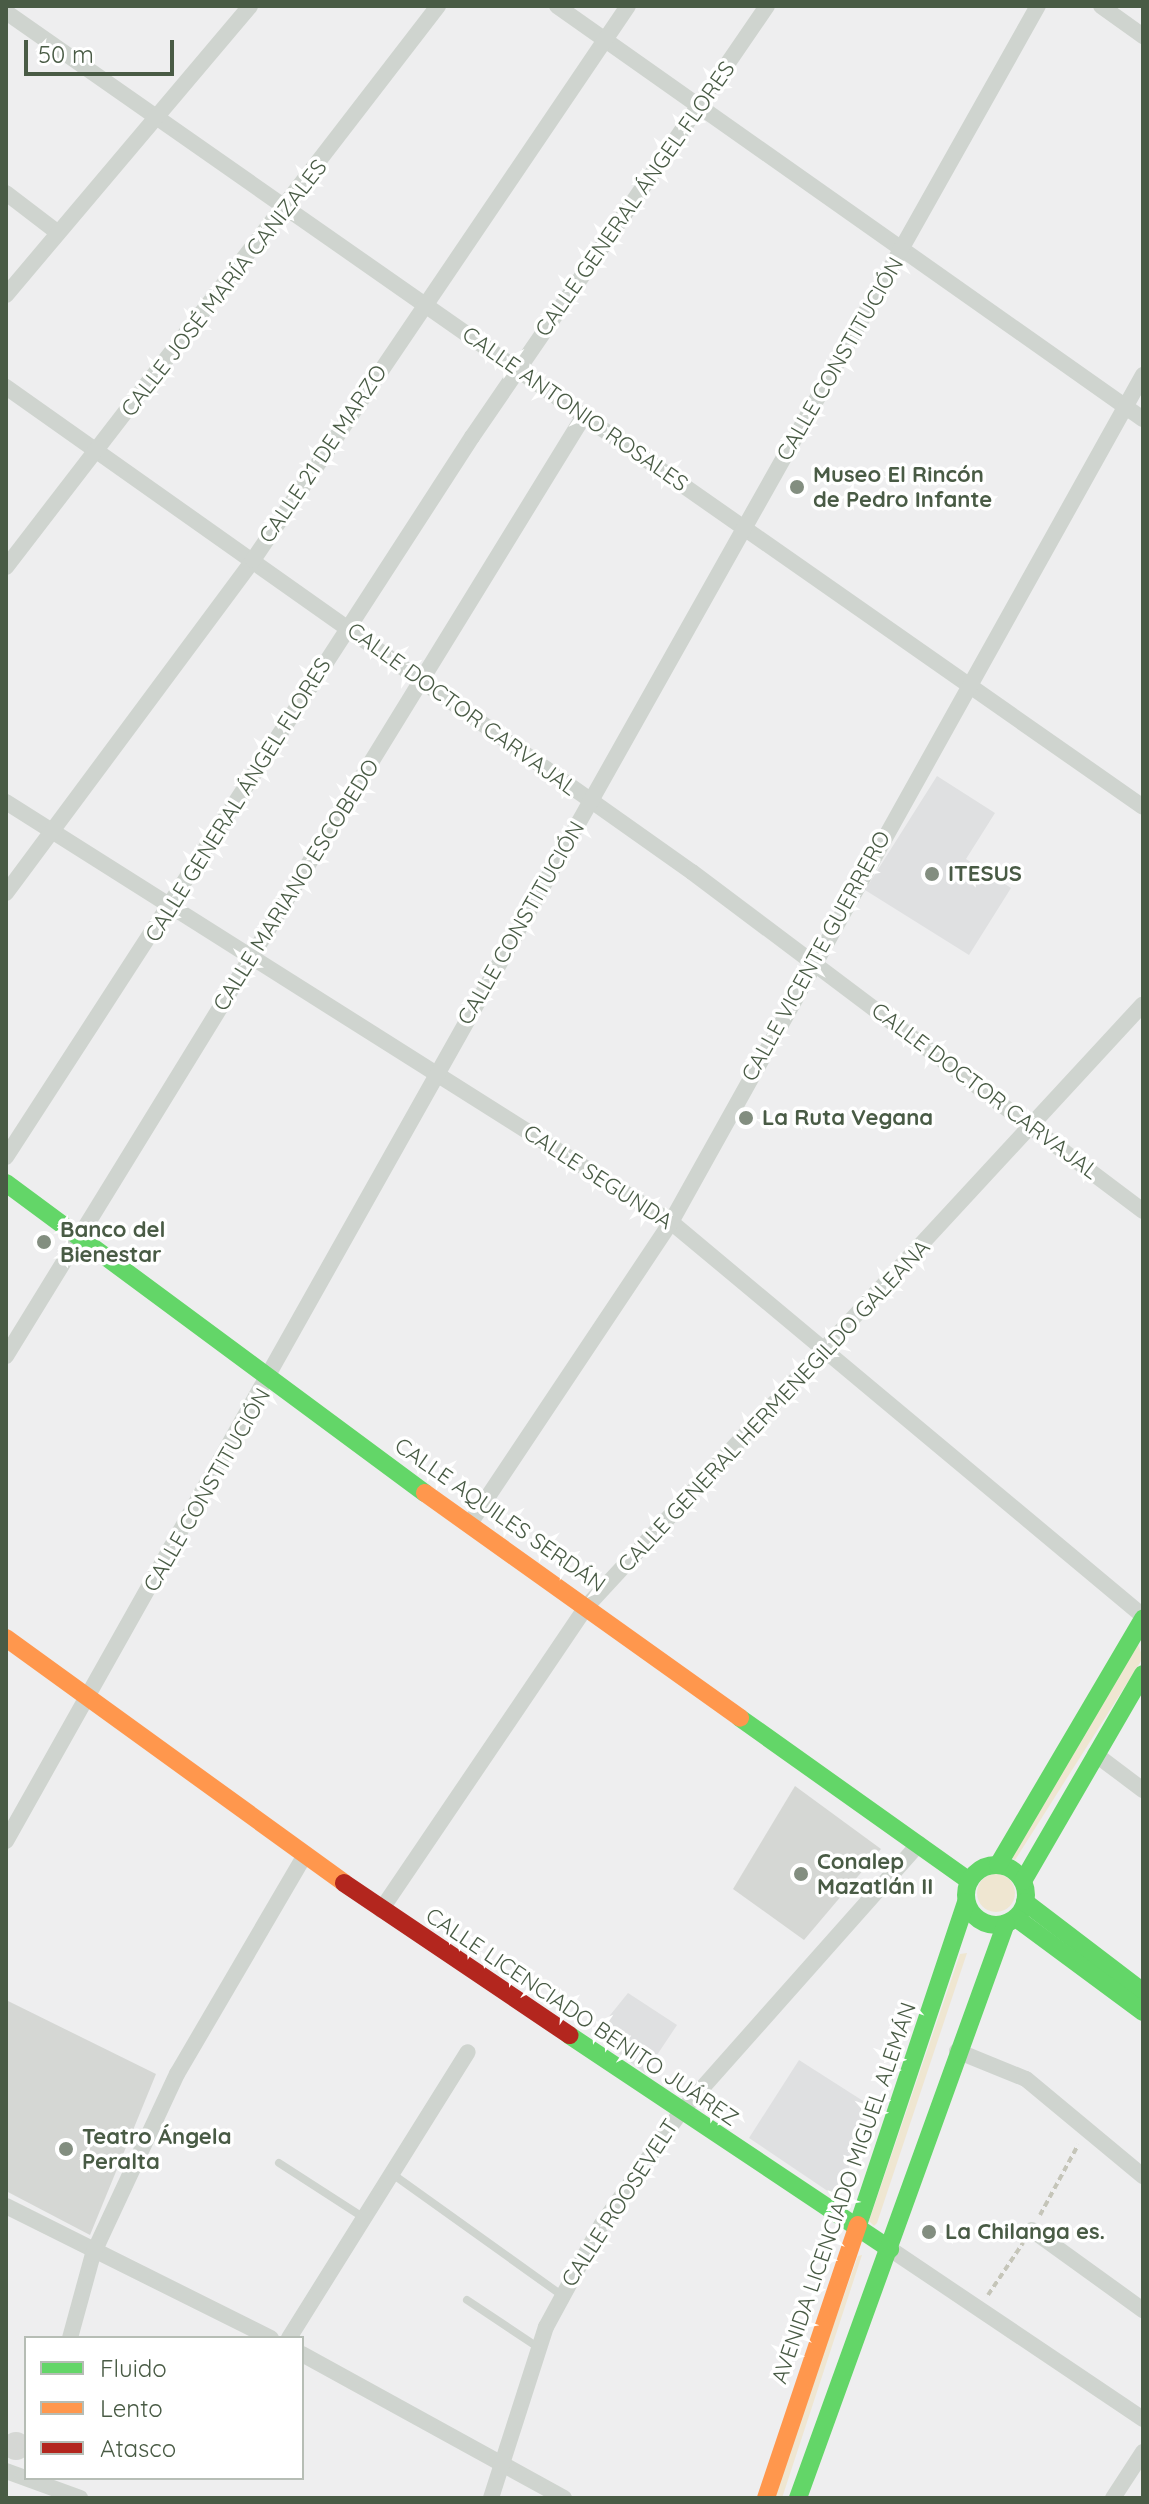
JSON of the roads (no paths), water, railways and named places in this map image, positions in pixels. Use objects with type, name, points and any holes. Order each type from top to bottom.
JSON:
[{"type":"street","points":[[6,295],[57,232],[160,119],[250,6]]},
{"type":"street","name":"CALLE JOSÉ MARÍA CANIZALES","points":[[6,567],[100,451],[438,6]]},
{"type":"street","points":[[557,6],[904,246],[1143,419]]},
{"type":"street","name":"CALLE 21 DE MARZO","points":[[6,893],[253,560],[422,304],[628,6]]},
{"type":"street","name":"CALLE GENERAL ÁNGEL FLORES","points":[[6,1157],[173,906],[347,627],[519,367],[767,6]]},
{"type":"street","name":"CALLE CONSTITUCIÓN","points":[[6,1841],[271,1379],[434,1075],[1038,6]]},
{"type":"street","points":[[1101,6],[1143,36]]},
{"type":"street","name":"CALLE ANTONIO ROSALES","points":[[6,12],[284,210],[519,367],[744,529],[1143,807]]},
{"type":"street","points":[[6,193],[57,232]]},
{"type":"street","name":"CALLE VICENTE GUERRERO","points":[[469,1525],[671,1222],[813,959],[1143,375]]},
{"type":"street","name":"CALLE DOCTOR CARVAJAL","points":[[6,387],[813,959],[1143,1211]]},
{"type":"street","name":"CALLE MARIANO ESCOBEDO","points":[[6,1356],[585,414]]},
{"type":"street","name":"CALLE SEGUNDA","points":[[6,802],[52,835],[255,953],[434,1075],[671,1222],[827,1348],[1143,1618]]},
{"type":"street","name":"CALLE GENERAL HERMENEGILDO GALEANA","points":[[381,1910],[587,1606],[1033,1129],[1143,1004]]},
{"type":"street","name":"CALLE AQUILES SERDÁN","points":[[6,1183],[469,1525],[587,1606],[969,1881]]},
{"type":"street","points":[[1143,1618],[998,1865],[969,1881],[966,1903],[977,1919],[1016,1914],[1143,1992]]},
{"type":"street","name":"CALLE LICENCIADO BENITO JUÁREZ","points":[[6,1638],[381,1910],[680,2113],[1143,2419]]},
{"type":"street","points":[[798,2498],[890,2249],[957,2051],[1016,1914],[1023,1881],[1143,1674]]},
{"type":"street","points":[[1095,1754],[1143,1790]]},
{"type":"street","name":"CALLE ROOSEVELT","points":[[491,2498],[539,2348],[560,2294],[680,2113],[919,1844]]},
{"type":"street","points":[[71,2336],[93,2254],[196,2038],[304,1857]]},
{"type":"street","points":[[998,1865],[1023,1881]]},
{"type":"street","name":"AVENIDA LICENCIADO MIGUEL ALEMÁN","points":[[766,2498],[966,1903]]},
{"type":"street","points":[[1016,1914],[1143,2012]]},
{"type":"street","points":[[957,2051],[1026,2079],[1143,2176]]},
{"type":"street","points":[[290,2336],[361,2216],[468,2052]]},
{"type":"street","points":[[6,2206],[93,2254],[267,2336]]},
{"type":"street","points":[[1032,2230],[1143,2310]]},
{"type":"street","points":[[304,2355],[564,2498]]},
{"type":"street","points":[[1113,2498],[1143,2452]]},
{"type":"street","points":[[35,2480],[80,2498]]},
{"type":"lane","points":[[279,2163],[361,2216]]},
{"type":"lane","points":[[390,2173],[560,2294]]},
{"type":"lane","points":[[467,2300],[539,2348]]},
{"type":"place","name":"Museo El Rincón de Pedro Infante","points":[[797,487]]},
{"type":"place","name":"ITESUS","points":[[932,874]]},
{"type":"place","name":"La Ruta Vegana","points":[[746,1118]]},
{"type":"place","name":"Banco del Bienestar","points":[[44,1242]]},
{"type":"place","name":"Conalep Mazatlán II","points":[[801,1874]]},
{"type":"place","name":"Teatro Ángela Peralta","points":[[66,2149]]},
{"type":"place","name":"La Chilanga es.","points":[[929,2232]]}]
